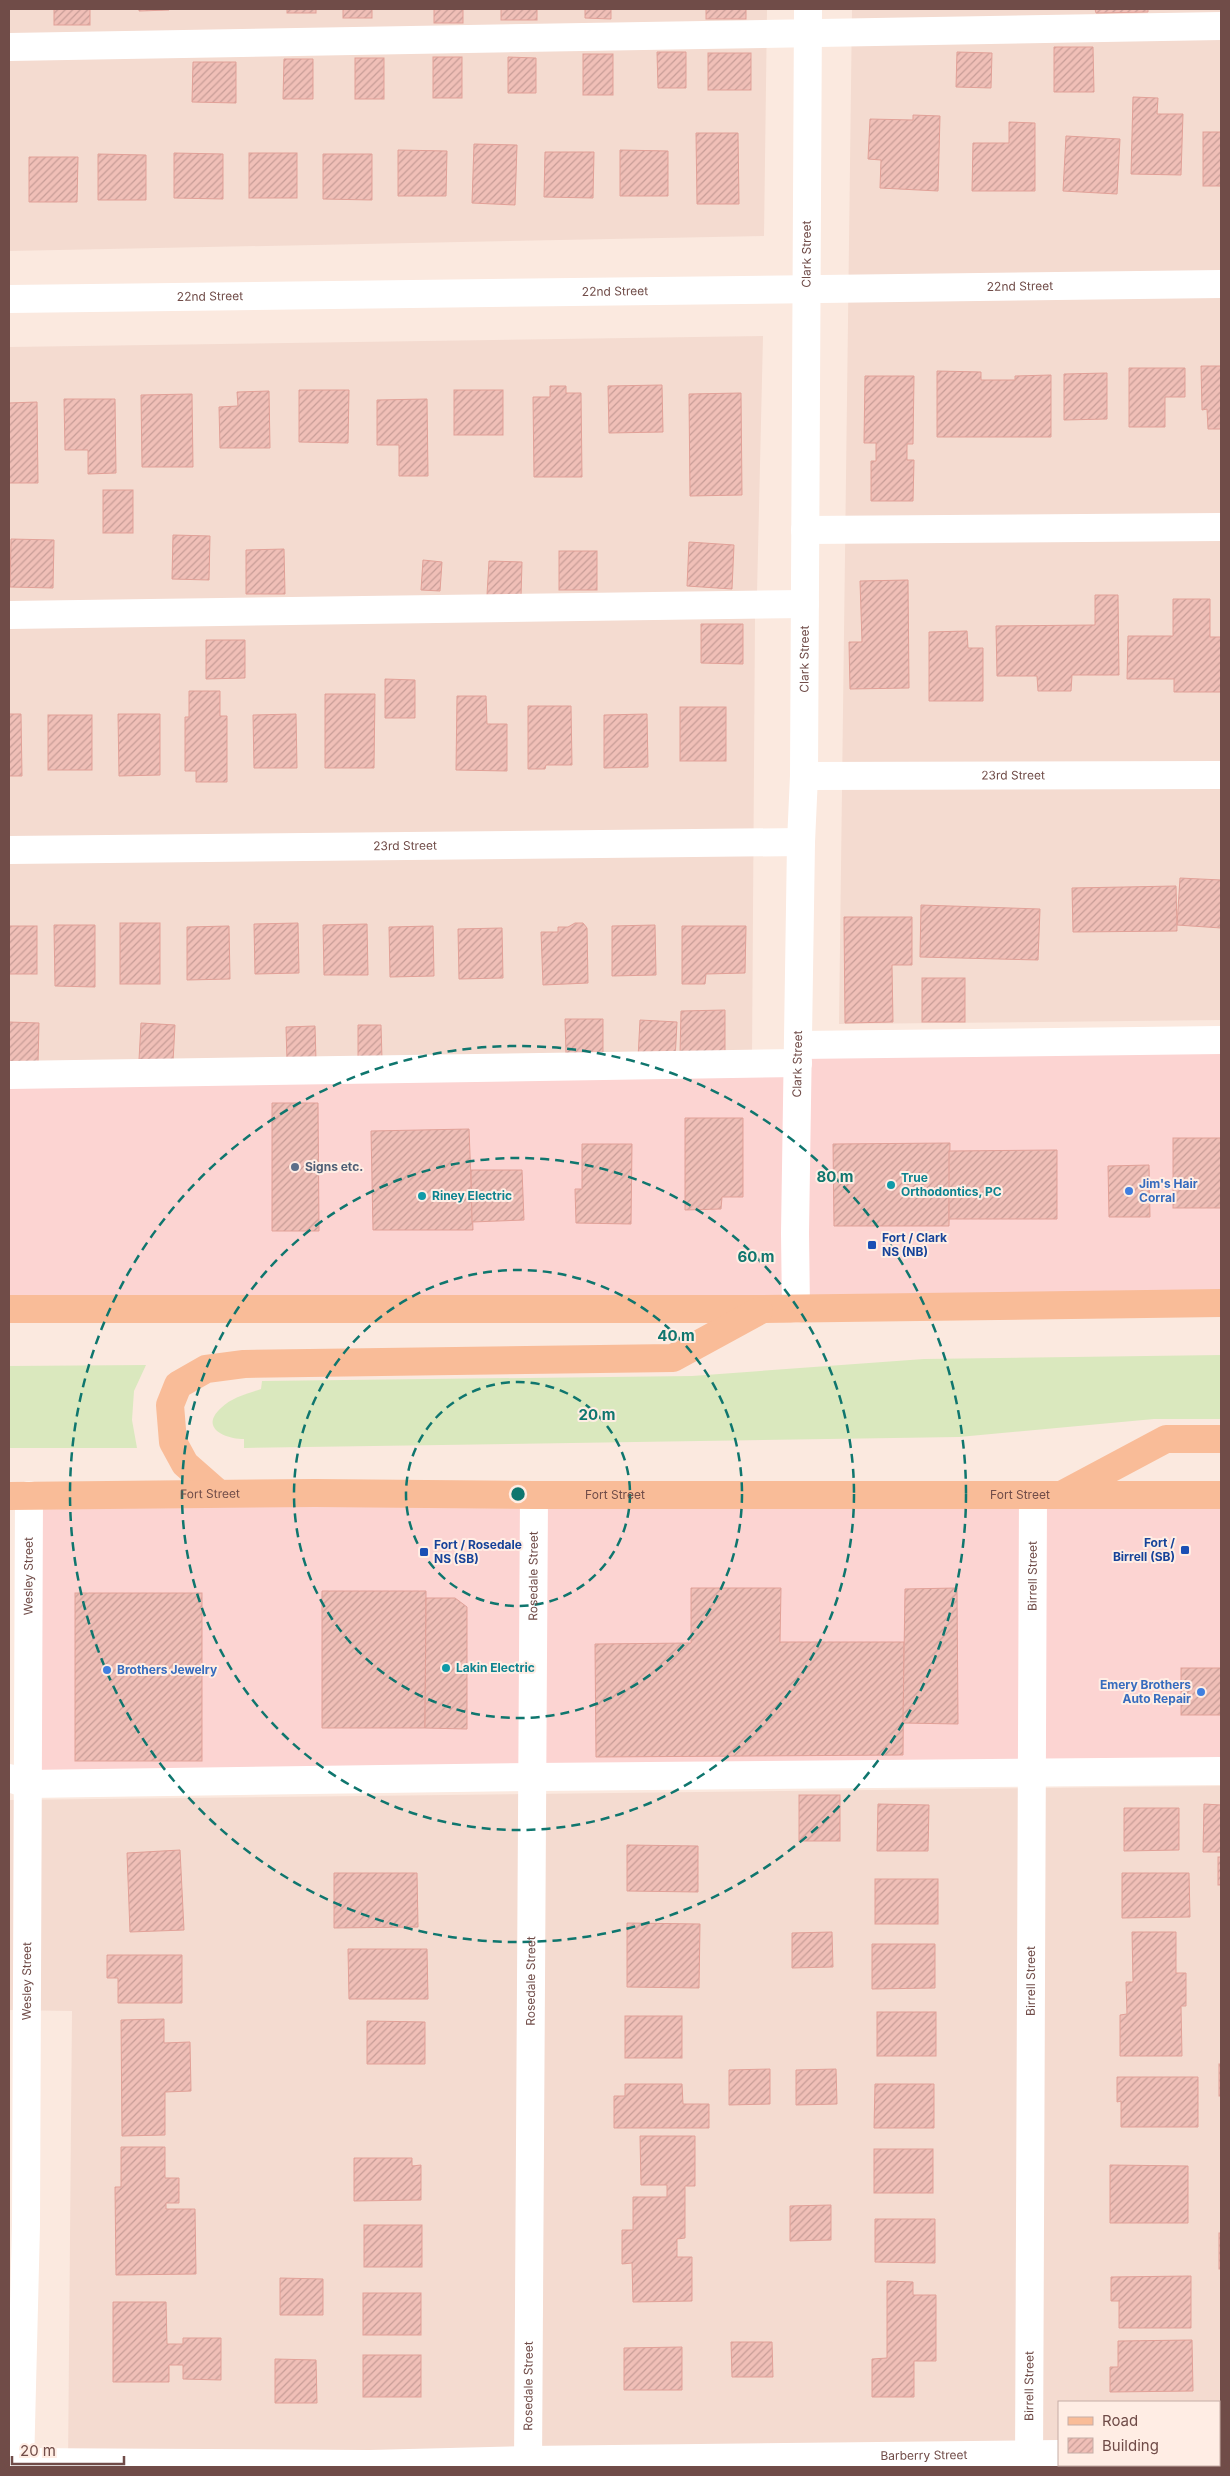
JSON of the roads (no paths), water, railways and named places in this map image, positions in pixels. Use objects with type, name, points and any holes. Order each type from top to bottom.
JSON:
[{"type":"main road","points":[[9,1309],[796,1309],[1221,1304]]},
{"type":"main road","points":[[218,1493],[185,1464],[173,1442],[170,1405],[178,1385],[206,1368],[244,1364],[673,1358],[762,1309]]},
{"type":"main road","points":[[1060,1496],[1166,1439],[1221,1439]]},
{"type":"main road","name":"Fort Street","points":[[19,1496],[218,1493],[1221,1495]]},
{"type":"street","points":[[9,47],[808,21],[1221,26]]},
{"type":"street","name":"Clark Street","points":[[796,1309],[800,842],[804,776],[808,21]]},
{"type":"street","name":"22nd Street","points":[[9,299],[1221,284]]},
{"type":"street","points":[[805,530],[1221,527]]},
{"type":"street","points":[[9,615],[805,604]]},
{"type":"street","name":"23rd Street","points":[[804,776],[1221,775]]},
{"type":"street","name":"23rd Street","points":[[9,850],[800,842]]},
{"type":"street","points":[[9,1076],[1221,1040]]},
{"type":"street","name":"Rosedale Street","points":[[528,2464],[534,1776],[534,1495]]},
{"type":"street","name":"Birrell Street","points":[[1029,2461],[1033,1495]]},
{"type":"street","name":"Wesley Street","points":[[16,2464],[19,1496]]},
{"type":"street","points":[[18,1781],[1221,1771]]},
{"type":"street","name":"Barberry Street","points":[[16,2464],[528,2464],[1029,2461],[1058,2454]]},
{"type":"place","name":"Signs etc.","points":[[295,1167]]},
{"type":"place","name":"True Orthodontics, PC","points":[[891,1185]]},
{"type":"place","name":"Jim's Hair Corral","points":[[1129,1191]]},
{"type":"place","name":"Riney Electric","points":[[422,1196]]},
{"type":"place","name":"Fort / Clark NS (NB)","points":[[872,1245]]},
{"type":"place","name":"Fort / Birrell (SB)","points":[[1185,1550]]},
{"type":"place","name":"Fort / Rosedale NS (SB)","points":[[424,1552]]},
{"type":"place","name":"Lakin Electric","points":[[446,1668]]},
{"type":"place","name":"Brothers Jewelry","points":[[107,1670]]},
{"type":"place","name":"Emery Brothers Auto Repair","points":[[1201,1692]]}]
